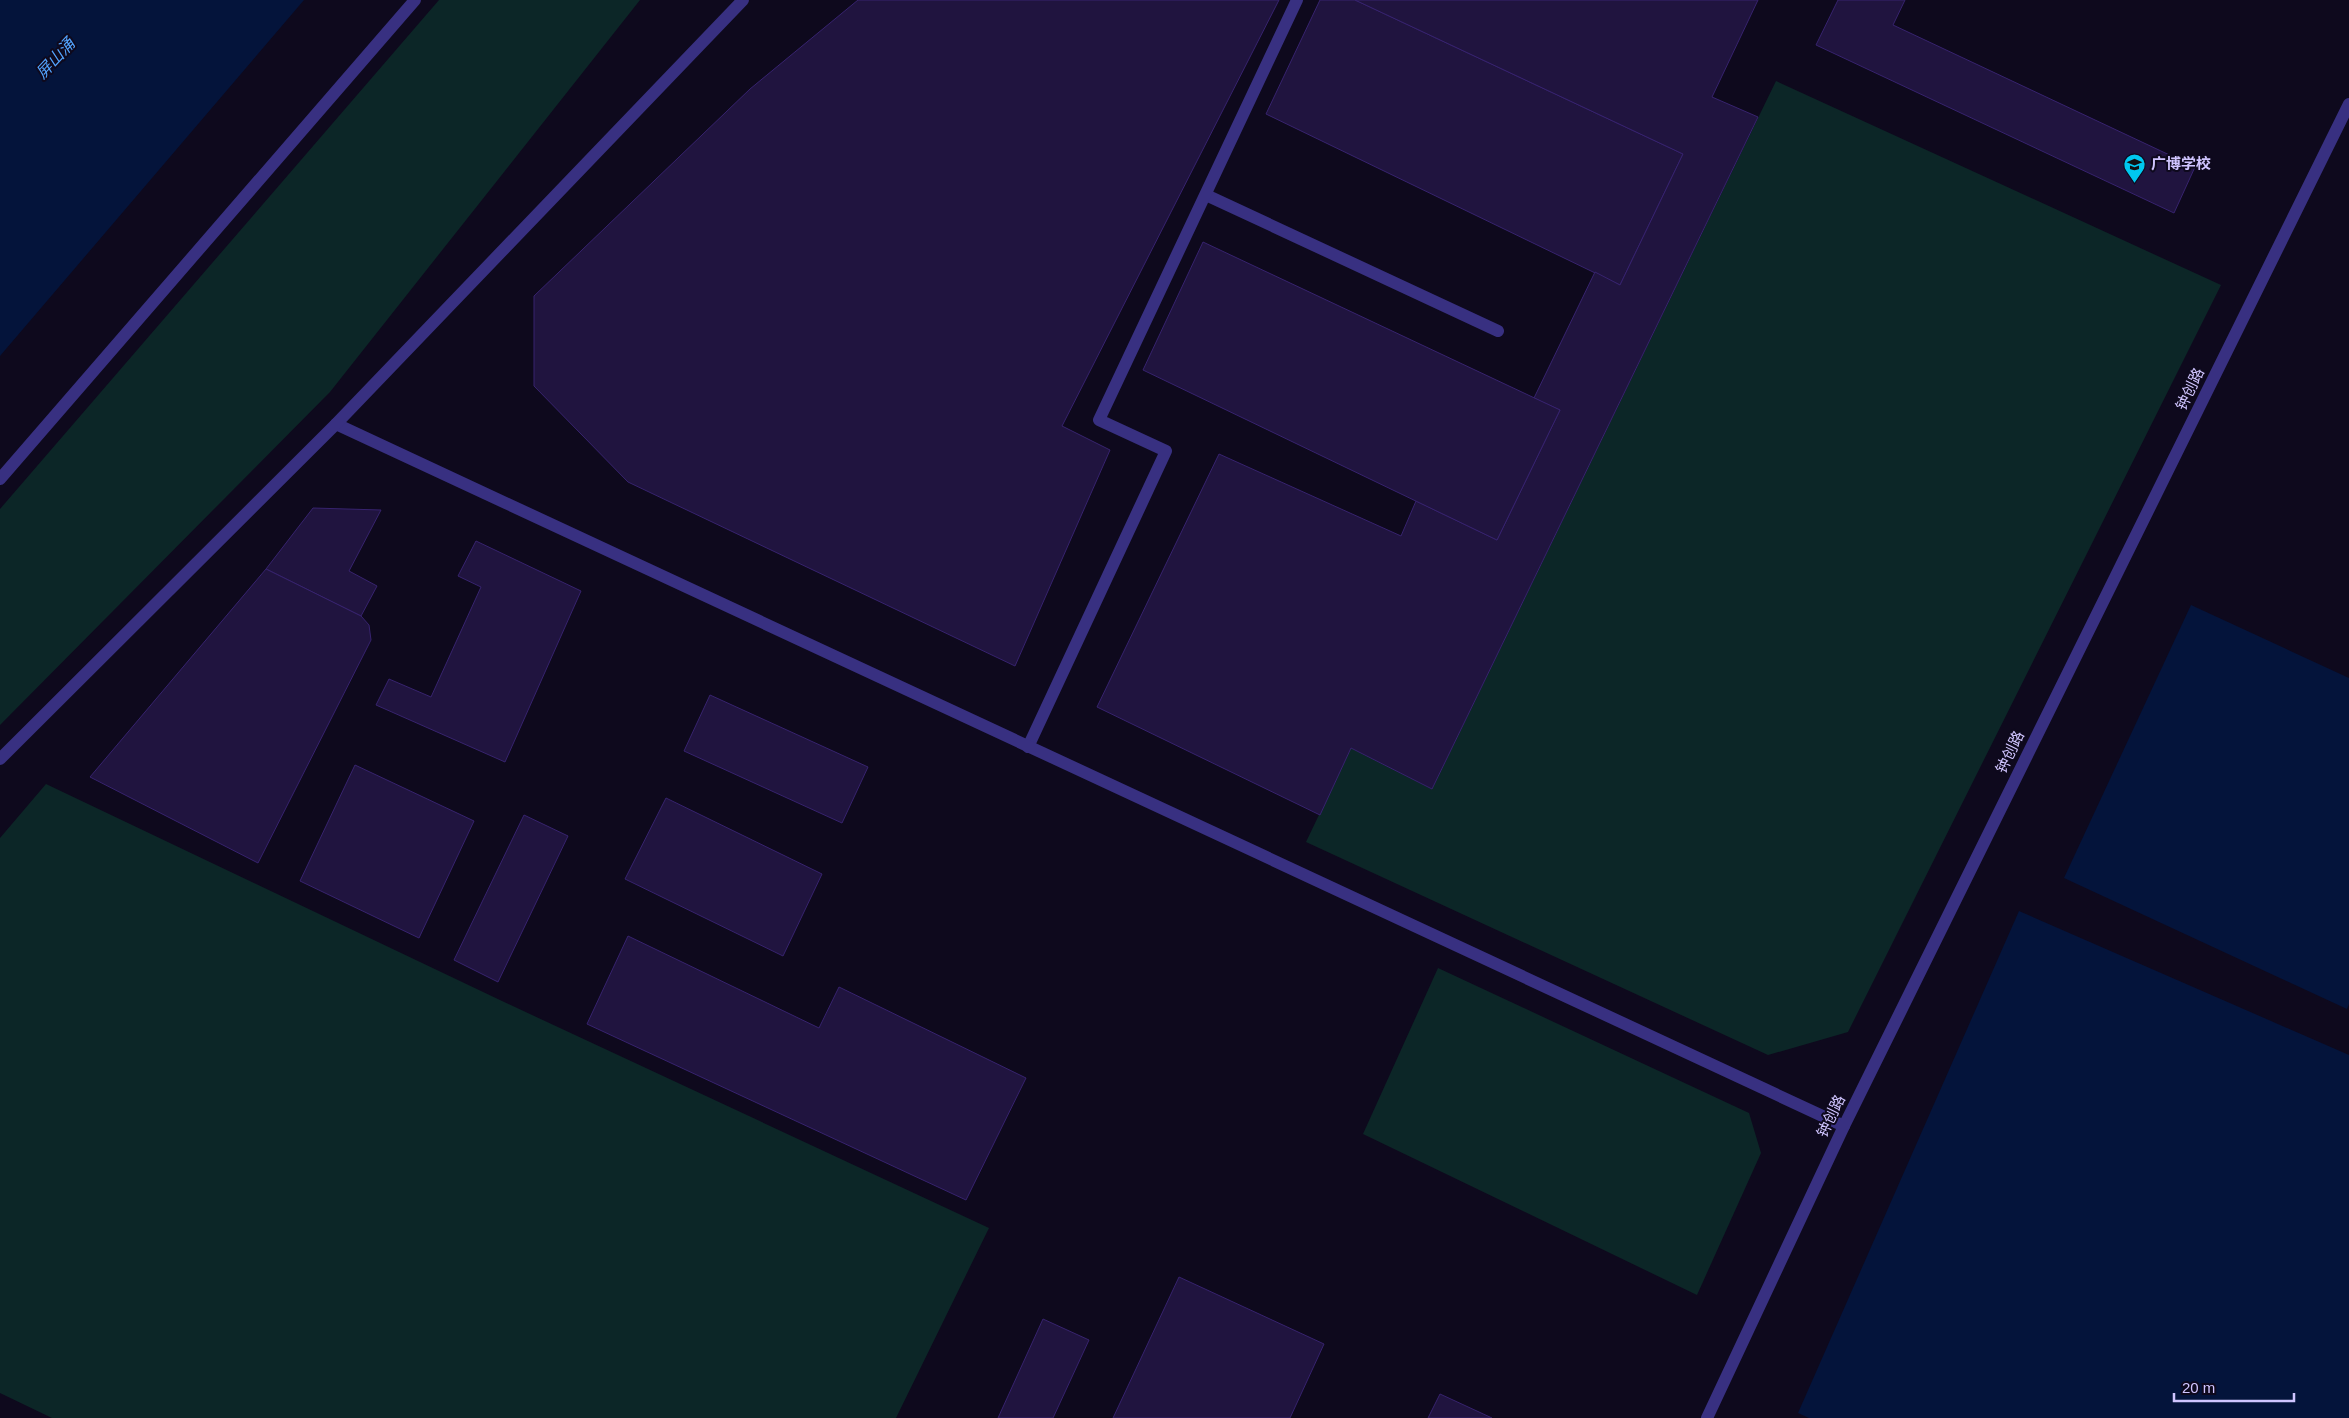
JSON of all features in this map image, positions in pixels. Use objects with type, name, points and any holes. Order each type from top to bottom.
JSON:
[{"type":"street","points":[[0,479],[415,0]]},
{"type":"street","points":[[0,759],[336,424],[743,0]]},
{"type":"street","points":[[1028,747],[1166,451],[1099,420],[1297,0]]},
{"type":"street","name":"钟创路","points":[[1707,1418],[1844,1126],[2349,104]]},
{"type":"street","points":[[1206,196],[1498,331]]},
{"type":"street","points":[[336,424],[1844,1126]]},
{"type":"green space","points":[[439,0],[640,0],[330,392],[0,725],[0,509]]},
{"type":"green space","points":[[1776,81],[2221,285],[1848,1032],[1768,1055],[1306,842],[1351,748],[1432,789]]},
{"type":"green space","points":[[46,784],[502,1001],[989,1228],[896,1418],[52,1418],[0,1393],[0,838]]},
{"type":"green space","points":[[1438,968],[1749,1113],[1761,1153],[1697,1295],[1363,1134]]},
{"type":"water","name":"屏山涌","points":[[0,0],[304,0],[0,356]]},
{"type":"water","points":[[2191,605],[2349,678],[2349,1004],[2347,1009],[2064,878]]},
{"type":"water","points":[[2019,911],[2349,1055],[2349,1418],[1809,1418],[1798,1413]]},
{"type":"building","points":[[858,0],[1279,0],[1062,426],[1110,450],[1015,666],[628,482],[534,386],[534,296],[750,89]]},
{"type":"building","points":[[1320,0],[1355,0],[1683,154],[1620,285],[1266,114]]},
{"type":"building","points":[[1355,0],[1758,0],[1712,97],[1758,117],[1432,789],[1351,748],[1320,815],[1097,707],[1219,454],[1401,536],[1416,501],[1497,540],[1560,410],[1534,398],[1595,272],[1620,285],[1683,154]]},
{"type":"building","points":[[1838,0],[1905,0],[1893,25],[2195,167],[2174,213],[1816,45]]},
{"type":"building","points":[[1203,242],[1560,410],[1497,540],[1143,370]]},
{"type":"building","points":[[313,508],[381,510],[349,571],[377,586],[361,616],[266,569]]},
{"type":"building","points":[[476,541],[581,591],[505,762],[376,705],[389,679],[431,697],[481,587],[458,576]]},
{"type":"building","points":[[266,569],[361,616],[369,625],[371,640],[258,863],[90,777]]},
{"type":"building","points":[[710,695],[868,767],[842,823],[684,751]]},
{"type":"building","points":[[355,765],[474,821],[419,938],[300,881]]},
{"type":"building","points":[[666,798],[822,874],[783,956],[625,879]]},
{"type":"building","points":[[524,815],[568,836],[498,982],[454,960]]},
{"type":"building","points":[[628,936],[819,1028],[839,987],[1026,1078],[966,1200],[587,1024]]},
{"type":"building","points":[[1179,1277],[1324,1344],[1290,1418],[1113,1418]]},
{"type":"building","points":[[1043,1319],[1089,1340],[1053,1418],[998,1418]]},
{"type":"building","points":[[1440,1394],[1492,1418],[1428,1418]]},
{"type":"place","name":"广博学校","points":[[2135,183]]}]
